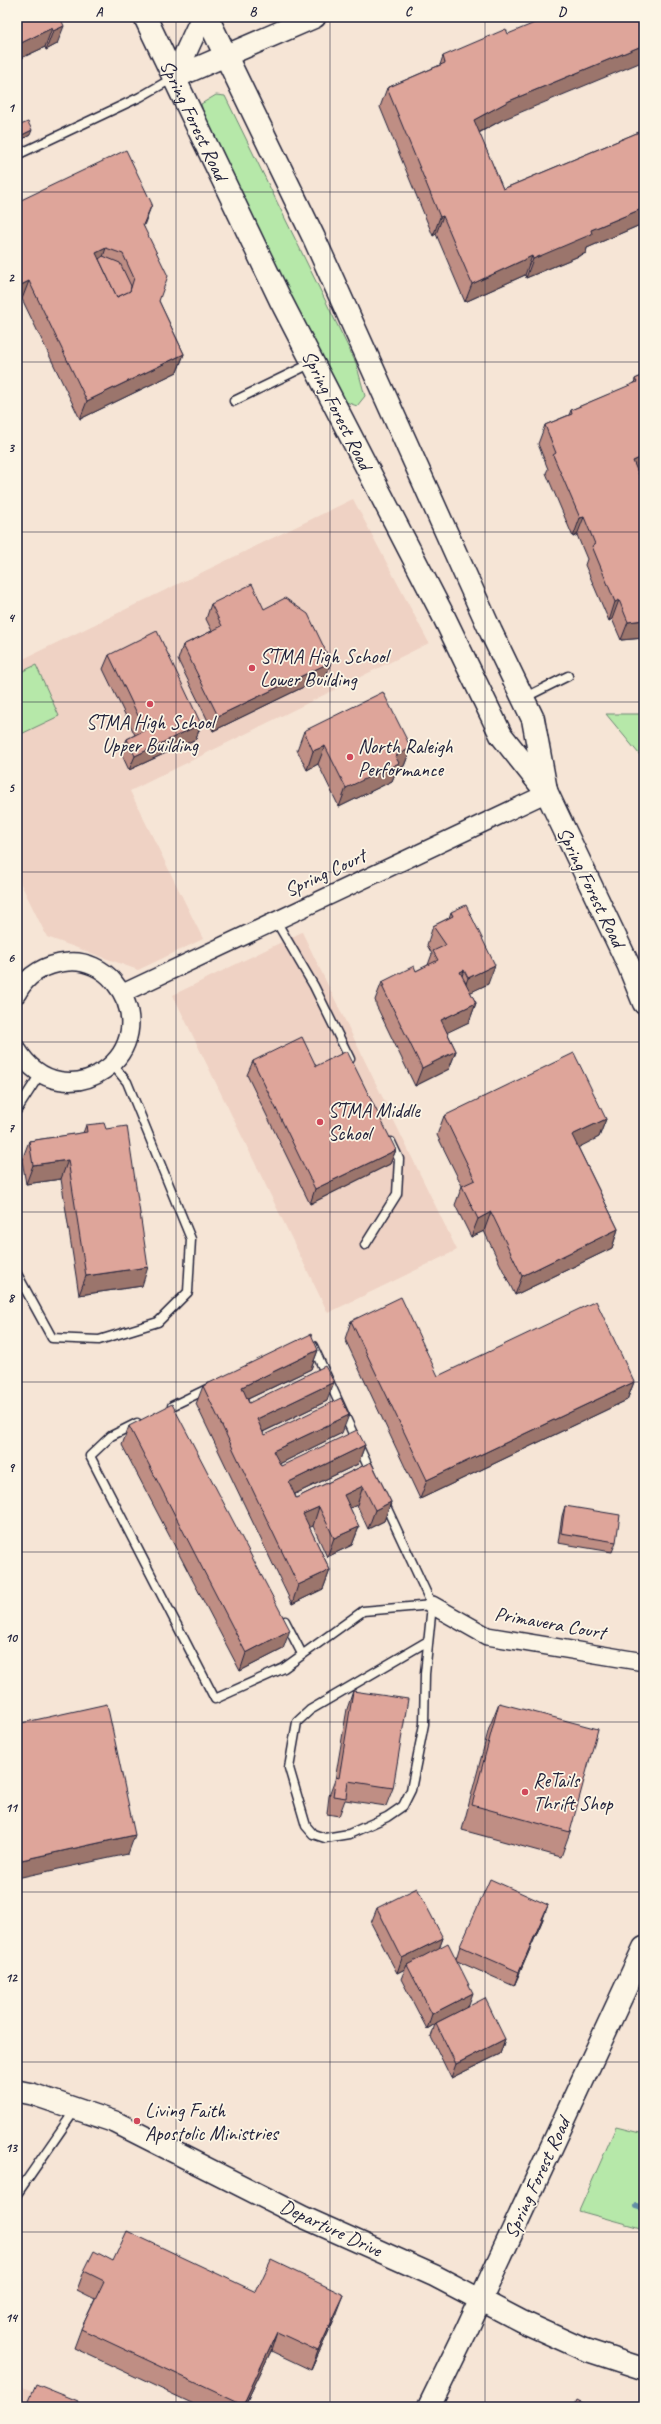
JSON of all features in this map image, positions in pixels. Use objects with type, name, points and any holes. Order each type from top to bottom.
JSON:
[{"type":"main road","name":"Spring Forest Road","points":[[145,17],[313,363],[444,617],[501,734],[547,793],[629,966],[644,1002]]},
{"type":"main road","name":"Spring Forest Road","points":[[207,17],[227,55],[314,238],[533,719],[547,793]]},
{"type":"main road","name":"Spring Forest Road","points":[[429,2407],[481,2300],[644,1948]]},
{"type":"street","points":[[174,78],[202,17]]},
{"type":"street","points":[[174,78],[315,17]]},
{"type":"street","name":"Spring Court","points":[[123,993],[547,793]]},
{"type":"street","points":[[17,1049],[24,1062],[40,1074],[58,1081],[78,1082],[97,1076],[112,1065],[124,1049],[130,1030],[129,1011],[123,993],[110,977],[93,966],[73,962],[53,964],[35,972],[18,988]]},
{"type":"street","name":"Primavera Court","points":[[432,1605],[487,1636],[644,1662]]},
{"type":"street","name":"Departure Drive","points":[[17,2091],[32,2094],[75,2110],[115,2122],[303,2217],[435,2276],[583,2349],[644,2370]]},
{"type":"lane","points":[[17,156],[140,97],[174,78]]},
{"type":"lane","points":[[234,401],[313,363]]},
{"type":"lane","points":[[523,698],[568,676]]},
{"type":"lane","points":[[276,921],[314,986],[354,1066]]},
{"type":"lane","points":[[17,1274],[52,1338],[100,1340],[158,1322],[188,1292],[191,1239],[127,1082],[112,1065]]},
{"type":"lane","points":[[17,1110],[40,1074]]},
{"type":"lane","points":[[365,1245],[397,1194],[399,1159],[385,1130]]},
{"type":"lane","points":[[303,1344],[310,1341],[373,1478]]},
{"type":"lane","points":[[170,1409],[220,1383]]},
{"type":"lane","points":[[144,1419],[111,1436],[90,1456],[216,1699],[284,1668],[363,1611],[432,1605]]},
{"type":"lane","points":[[379,1492],[432,1605],[428,1641],[424,1724],[411,1790],[403,1806],[387,1817],[349,1834],[325,1838],[313,1834],[306,1826],[289,1768],[297,1722],[310,1710],[428,1641]]},
{"type":"lane","points":[[280,1613],[302,1654]]},
{"type":"lane","points":[[17,2194],[75,2110]]},
{"type":"shaded area","points":[[353,499],[429,643],[130,791],[203,939],[138,970],[47,937],[17,876],[17,662]]},
{"type":"shaded area","points":[[302,932],[457,1250],[328,1313],[173,995]]},
{"type":"shaded area","points":[[17,2385],[79,2407],[17,2407]]},
{"type":"green space","points":[[216,95],[225,96],[356,363],[365,396],[357,406],[346,402],[323,361],[207,126],[201,104]]},
{"type":"green space","points":[[36,665],[59,716],[17,736],[17,674]]},
{"type":"green space","points":[[606,714],[644,714],[644,760]]},
{"type":"green space","points":[[616,2127],[644,2134],[644,2229],[579,2211]]},
{"type":"building","points":[[17,17],[60,17],[64,26],[53,31],[52,28],[17,45]]},
{"type":"building","points":[[549,17],[644,17],[644,45],[509,101],[474,120],[503,189],[644,130],[644,208],[591,230],[592,234],[533,259],[532,256],[472,284],[443,216],[440,217],[387,88],[445,63],[443,56],[506,29],[508,34]]},
{"type":"building","points":[[28,122],[32,130],[22,135],[18,126]]},
{"type":"building","points":[[126,150],[152,204],[143,225],[168,276],[159,301],[184,354],[87,401],[29,281],[17,287],[17,264],[20,262],[17,255],[17,202]],"holes":[[[106,248],[123,254],[134,278],[130,291],[117,297],[96,253]]]},
{"type":"building","points":[[103,256],[120,263],[131,286],[130,291],[117,297],[99,259]]},
{"type":"building","points":[[644,375],[644,456],[633,461],[644,487],[644,620],[628,622],[619,600],[615,602],[592,546],[595,544],[584,517],[580,518],[553,455],[556,453],[545,425],[572,414],[571,410],[637,382],[635,379]]},
{"type":"building","name":"STMA High School Lower Building","points":[[252,584],[264,609],[285,598],[308,614],[331,662],[218,716],[183,645],[222,626],[211,604]]},
{"type":"building","name":"STMA High School Upper Building","points":[[157,631],[201,724],[135,756],[127,739],[145,730],[109,655]]},
{"type":"building","name":"North Raleigh Performance","points":[[383,692],[411,748],[395,756],[399,763],[346,788],[325,746],[313,751],[304,731]]},
{"type":"building","points":[[466,905],[495,965],[468,978],[464,970],[460,972],[476,1003],[441,1020],[456,1051],[422,1068],[382,986],[384,986],[382,982],[414,966],[416,971],[438,960],[433,951],[446,945],[433,926],[453,916],[451,912]]},
{"type":"building","name":"STMA Middle School","points":[[302,1037],[316,1066],[347,1051],[396,1150],[315,1189],[253,1061]]},
{"type":"building","points":[[574,1053],[606,1119],[572,1135],[618,1229],[522,1276],[491,1212],[478,1219],[462,1186],[475,1180],[444,1116]]},
{"type":"building","points":[[104,1123],[106,1129],[127,1126],[148,1267],[86,1276],[68,1160],[33,1165],[29,1141],[87,1132],[86,1125]]},
{"type":"building","points":[[401,1297],[438,1376],[596,1301],[634,1382],[427,1480],[351,1321]]},
{"type":"building","points":[[311,1334],[318,1350],[242,1387],[249,1403],[325,1366],[334,1382],[257,1419],[264,1435],[341,1398],[349,1415],[273,1451],[281,1466],[357,1430],[365,1445],[289,1482],[296,1498],[371,1462],[391,1502],[375,1510],[363,1486],[344,1495],[359,1527],[334,1538],[319,1507],[303,1514],[330,1570],[298,1585],[203,1386]]},
{"type":"building","points":[[172,1404],[290,1630],[246,1653],[129,1426]]},
{"type":"building","points":[[565,1506],[620,1515],[616,1542],[561,1533]]},
{"type":"building","points":[[353,1691],[408,1699],[393,1788],[348,1781],[346,1798],[333,1796],[336,1777],[339,1778]]},
{"type":"building","name":"ReTails Thrift Shop","points":[[499,1703],[598,1729],[570,1832],[472,1805]]},
{"type":"building","points":[[107,1704],[135,1835],[17,1861],[17,1724]]},
{"type":"building","points":[[490,1879],[548,1905],[519,1972],[460,1946]]},
{"type":"building","points":[[417,1888],[443,1938],[402,1958],[377,1908]]},
{"type":"building","points":[[448,1943],[473,1993],[432,2014],[407,1965]]},
{"type":"building","points":[[485,1998],[505,2039],[456,2064],[436,2023]]},
{"type":"building","points":[[127,2231],[256,2292],[271,2260],[344,2295],[318,2351],[277,2332],[243,2405],[81,2329],[104,2281],[84,2271],[94,2251],[113,2261]]},
{"type":"building","points":[[36,2384],[78,2401],[75,2407],[26,2407]]},
{"type":"building","points":[[577,2400],[591,2407],[574,2407]]},
{"type":"building","points":[[567,2404],[574,2407],[566,2407]]},
{"type":"waterway","points":[[637,2206],[644,2208]]},
{"type":"place","name":"STMA High School Lower Building","points":[[252,668]]},
{"type":"place","name":"STMA High School Upper Building","points":[[150,704]]},
{"type":"place","name":"North Raleigh Performance","points":[[350,757]]},
{"type":"place","name":"STMA Middle School","points":[[320,1122]]},
{"type":"place","name":"ReTails Thrift Shop","points":[[525,1792]]},
{"type":"place","name":"Living Faith Apostolic Ministries","points":[[137,2121]]}]
